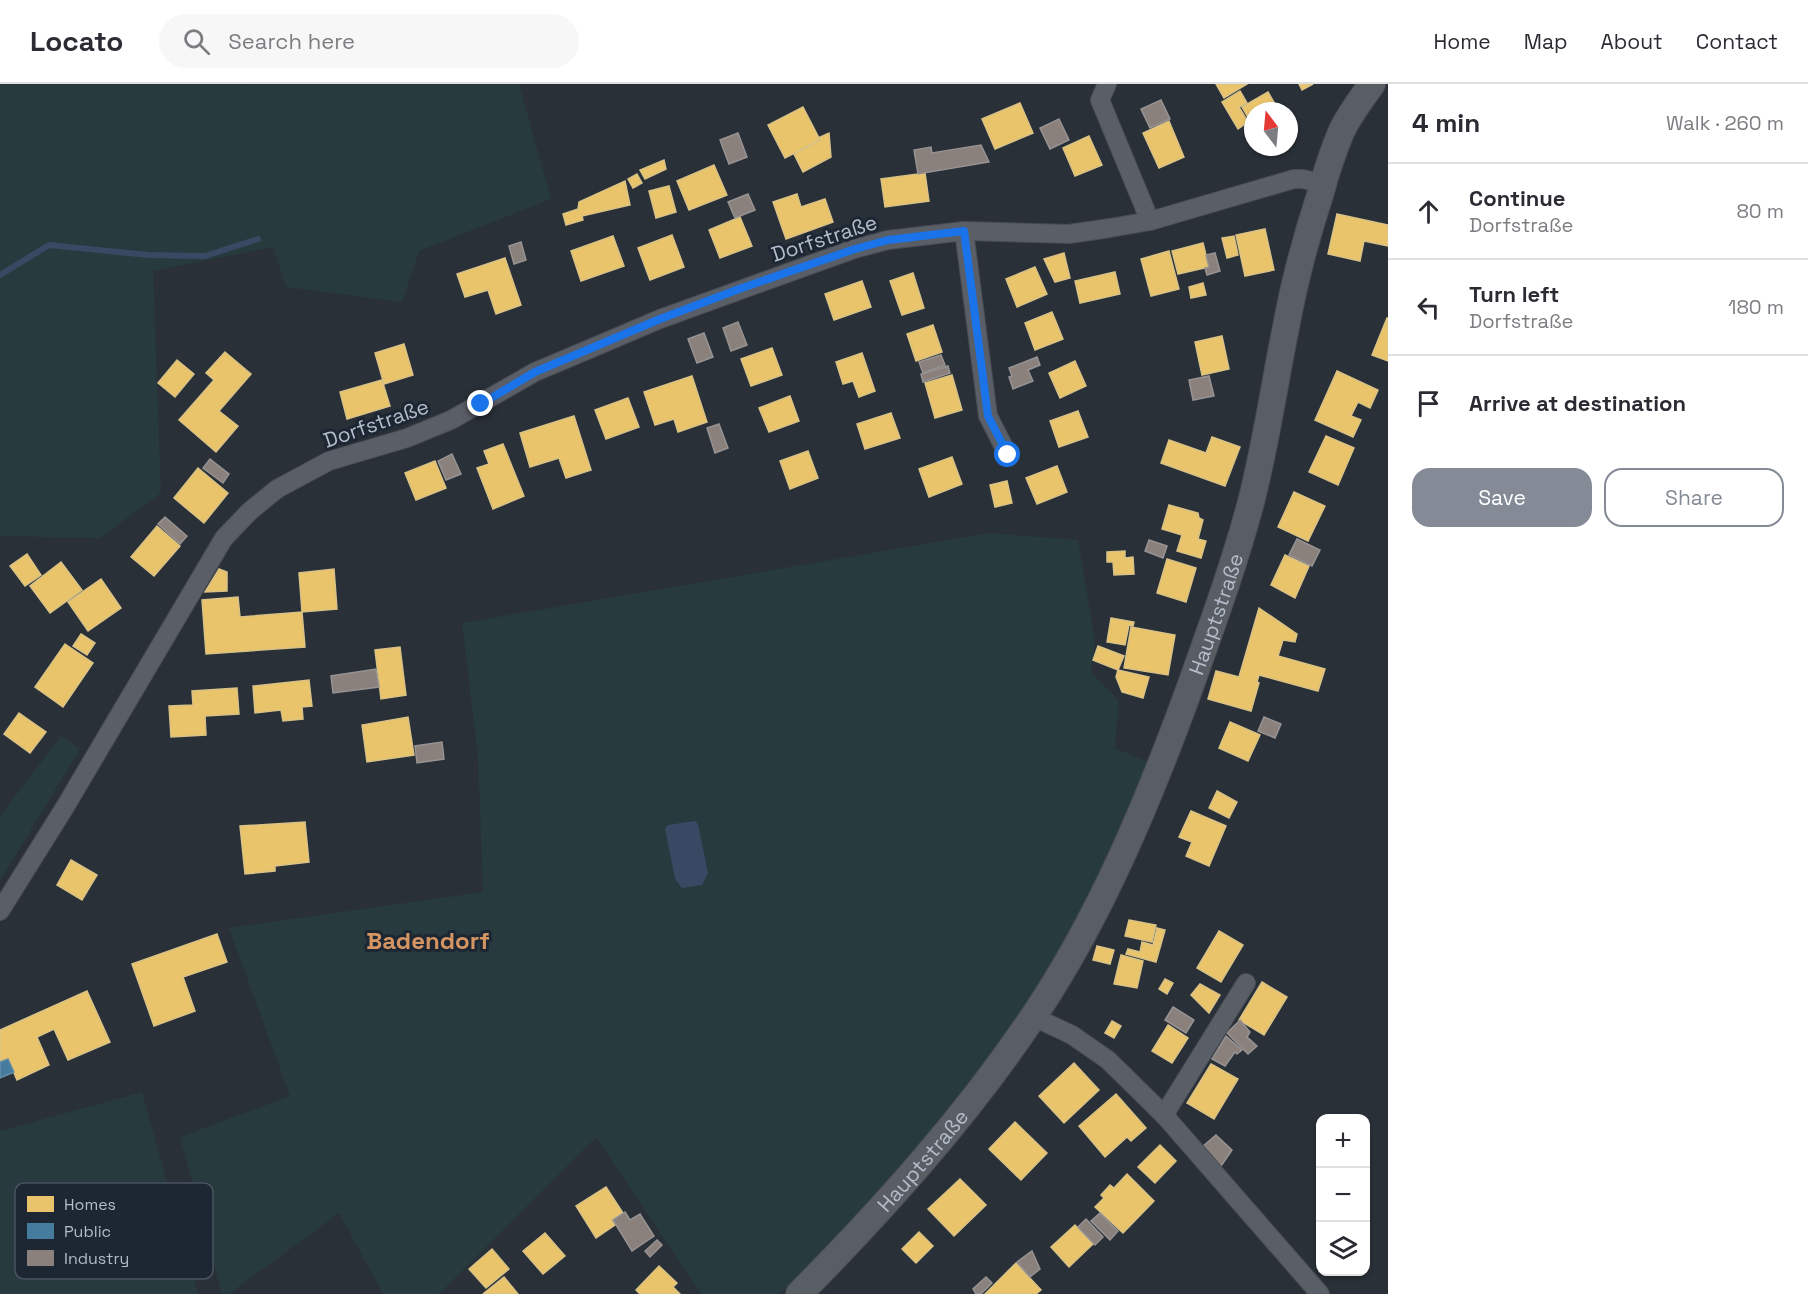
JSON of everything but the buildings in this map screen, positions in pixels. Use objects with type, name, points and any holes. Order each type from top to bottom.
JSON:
[{"type":"main road","name":"Hauptstraße","points":[[799,1294],[886,1204],[980,1091],[1034,1017],[1090,920],[1124,852],[1167,750],[1230,579],[1270,420],[1292,298],[1309,229],[1344,127],[1372,84]]},
{"type":"street","points":[[1107,84],[1100,100],[1150,221]]},
{"type":"street","name":"Dorfstraße","points":[[0,911],[224,538],[250,511],[277,489],[329,461],[407,438],[451,420],[535,372],[680,312],[855,249],[888,240],[964,231],[1069,234],[1150,221],[1250,193],[1276,183],[1303,179],[1323,184]]},
{"type":"street","points":[[964,231],[988,416],[1008,455]]},
{"type":"street","points":[[1164,1115],[1246,983]]},
{"type":"street","points":[[1034,1017],[1072,1035],[1108,1060],[1164,1115],[1320,1294]]},
{"type":"green space","points":[[0,84],[241,84],[243,86],[252,84],[519,84],[551,199],[419,251],[402,302],[286,287],[273,247],[153,271],[161,493],[100,538],[0,536]]},
{"type":"green space","points":[[990,533],[1078,540],[1095,641],[1091,672],[1119,701],[1115,748],[1150,763],[1076,919],[1023,1009],[971,1082],[942,1117],[853,1218],[780,1294],[701,1294],[596,1137],[439,1294],[383,1294],[339,1213],[229,1294],[222,1294],[213,1260],[213,1183],[192,1183],[180,1137],[290,1096],[229,928],[483,892],[478,756],[462,623]]},
{"type":"green space","points":[[61,736],[80,749],[0,881],[0,816]]},
{"type":"green space","points":[[142,1092],[167,1183],[15,1183],[15,1279],[194,1279],[198,1294],[0,1294],[0,1131]]},
{"type":"water","points":[[695,821],[698,824],[708,873],[702,885],[682,888],[675,879],[665,829],[668,825]]},
{"type":"waterway","points":[[0,275],[49,245],[148,255],[205,256],[258,239]]},
{"type":"district","name":"Badendorf","points":[[428,940]]},
{"type":"route","points":[[481,404],[535,372],[660,319],[739,289],[888,240],[964,231],[988,416],[1008,455]]}]
